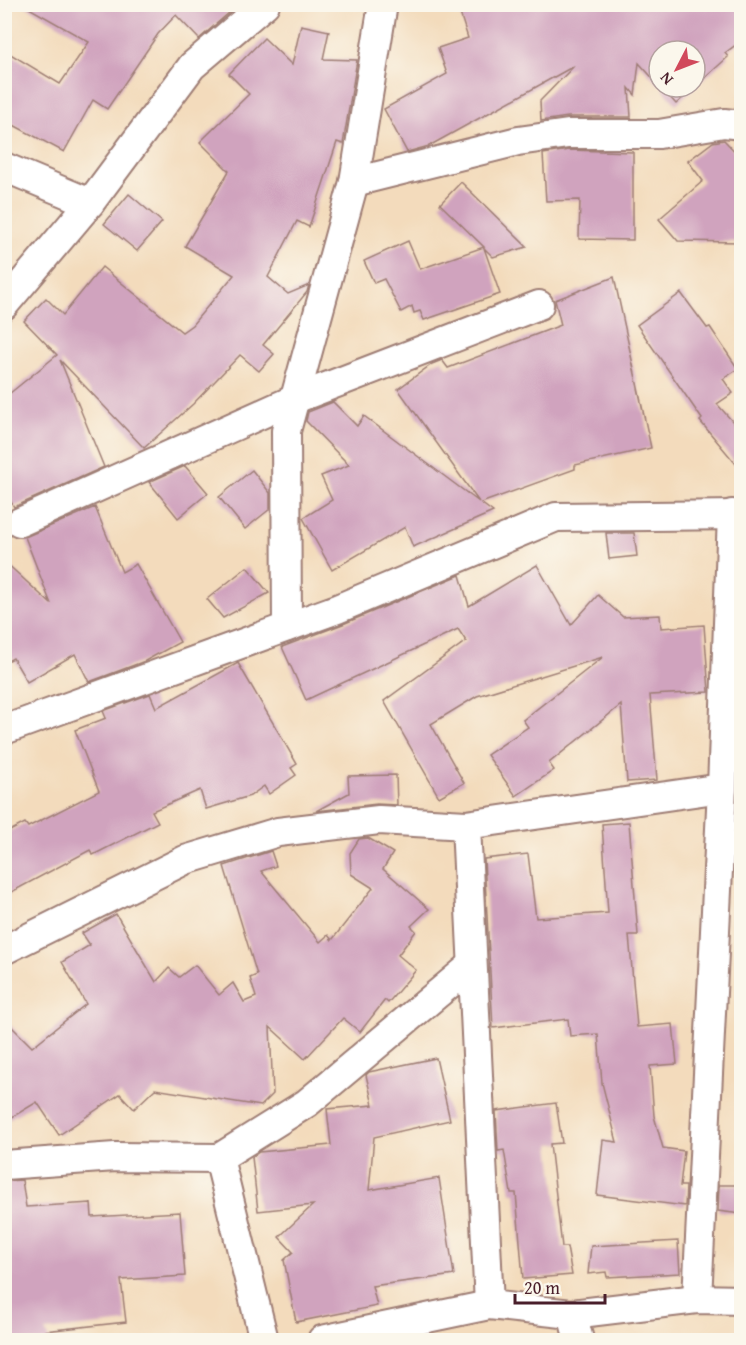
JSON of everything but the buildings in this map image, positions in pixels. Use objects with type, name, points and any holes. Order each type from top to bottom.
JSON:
[{"type":"street","points":[[4,305],[90,203],[192,66],[265,4]]},
{"type":"street","points":[[287,627],[286,431],[354,182],[383,4]]},
{"type":"street","points":[[354,182],[518,141],[568,134],[659,134],[724,123],[741,125]]},
{"type":"street","points":[[4,167],[90,203]]},
{"type":"street","points":[[20,522],[295,399],[539,305]]},
{"type":"street","points":[[4,730],[287,627],[556,517],[736,514],[697,1299]]},
{"type":"street","points":[[4,950],[185,860],[278,832],[379,820],[466,825],[722,788]]},
{"type":"street","points":[[466,825],[489,1305]]},
{"type":"street","points":[[4,1165],[115,1157],[219,1158],[307,1103],[472,965]]},
{"type":"street","points":[[219,1158],[264,1341]]},
{"type":"street","points":[[322,1341],[489,1305],[576,1327],[697,1299],[741,1300]]}]
